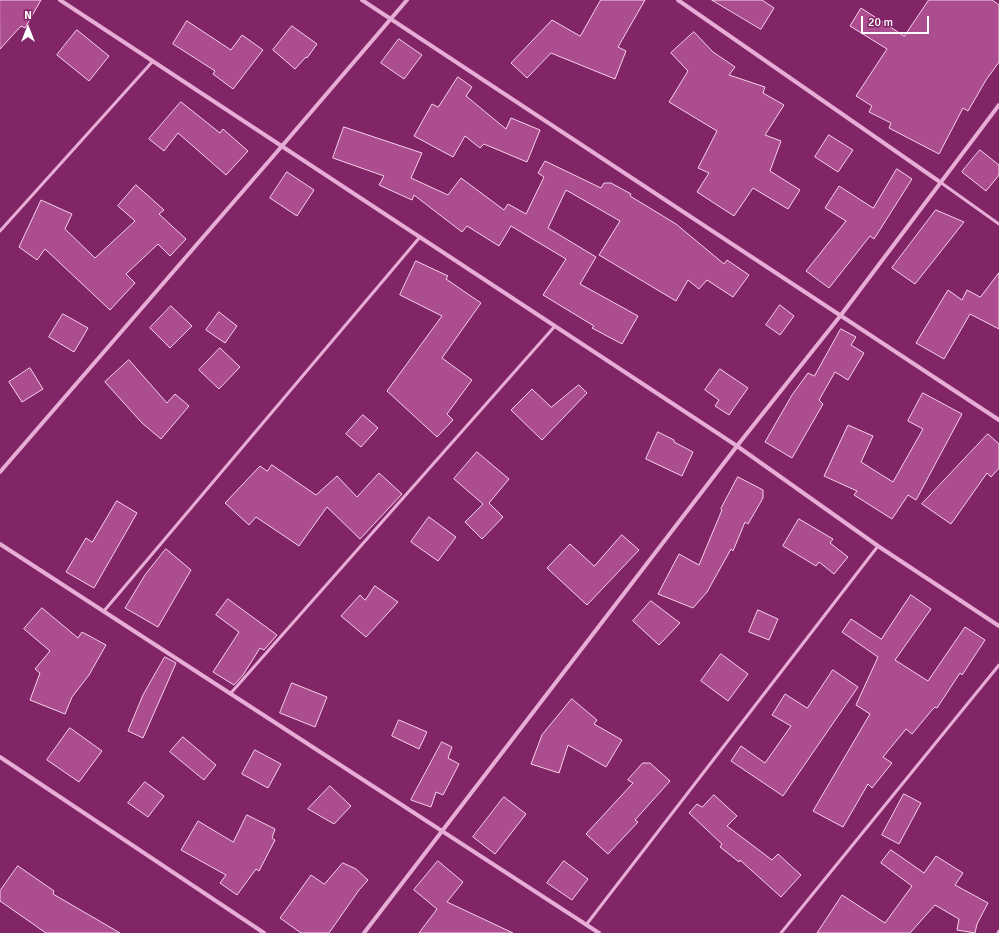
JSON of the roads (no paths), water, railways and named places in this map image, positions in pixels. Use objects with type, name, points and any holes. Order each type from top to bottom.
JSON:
[{"type":"street","points":[[60,0],[737,446],[878,546],[999,626]]},
{"type":"street","points":[[362,0],[999,420]]},
{"type":"street","points":[[0,472],[407,0]]},
{"type":"street","points":[[678,0],[940,182]]},
{"type":"street","points":[[364,933],[737,446],[841,315],[999,105]]},
{"type":"street","points":[[0,544],[599,933]]},
{"type":"street","points":[[0,757],[264,933]]},
{"type":"lane","points":[[0,231],[153,61]]},
{"type":"lane","points":[[940,182],[999,224]]},
{"type":"lane","points":[[104,611],[420,237]]},
{"type":"lane","points":[[230,694],[555,326]]},
{"type":"lane","points":[[586,925],[878,546]]},
{"type":"lane","points":[[781,933],[999,665]]}]
